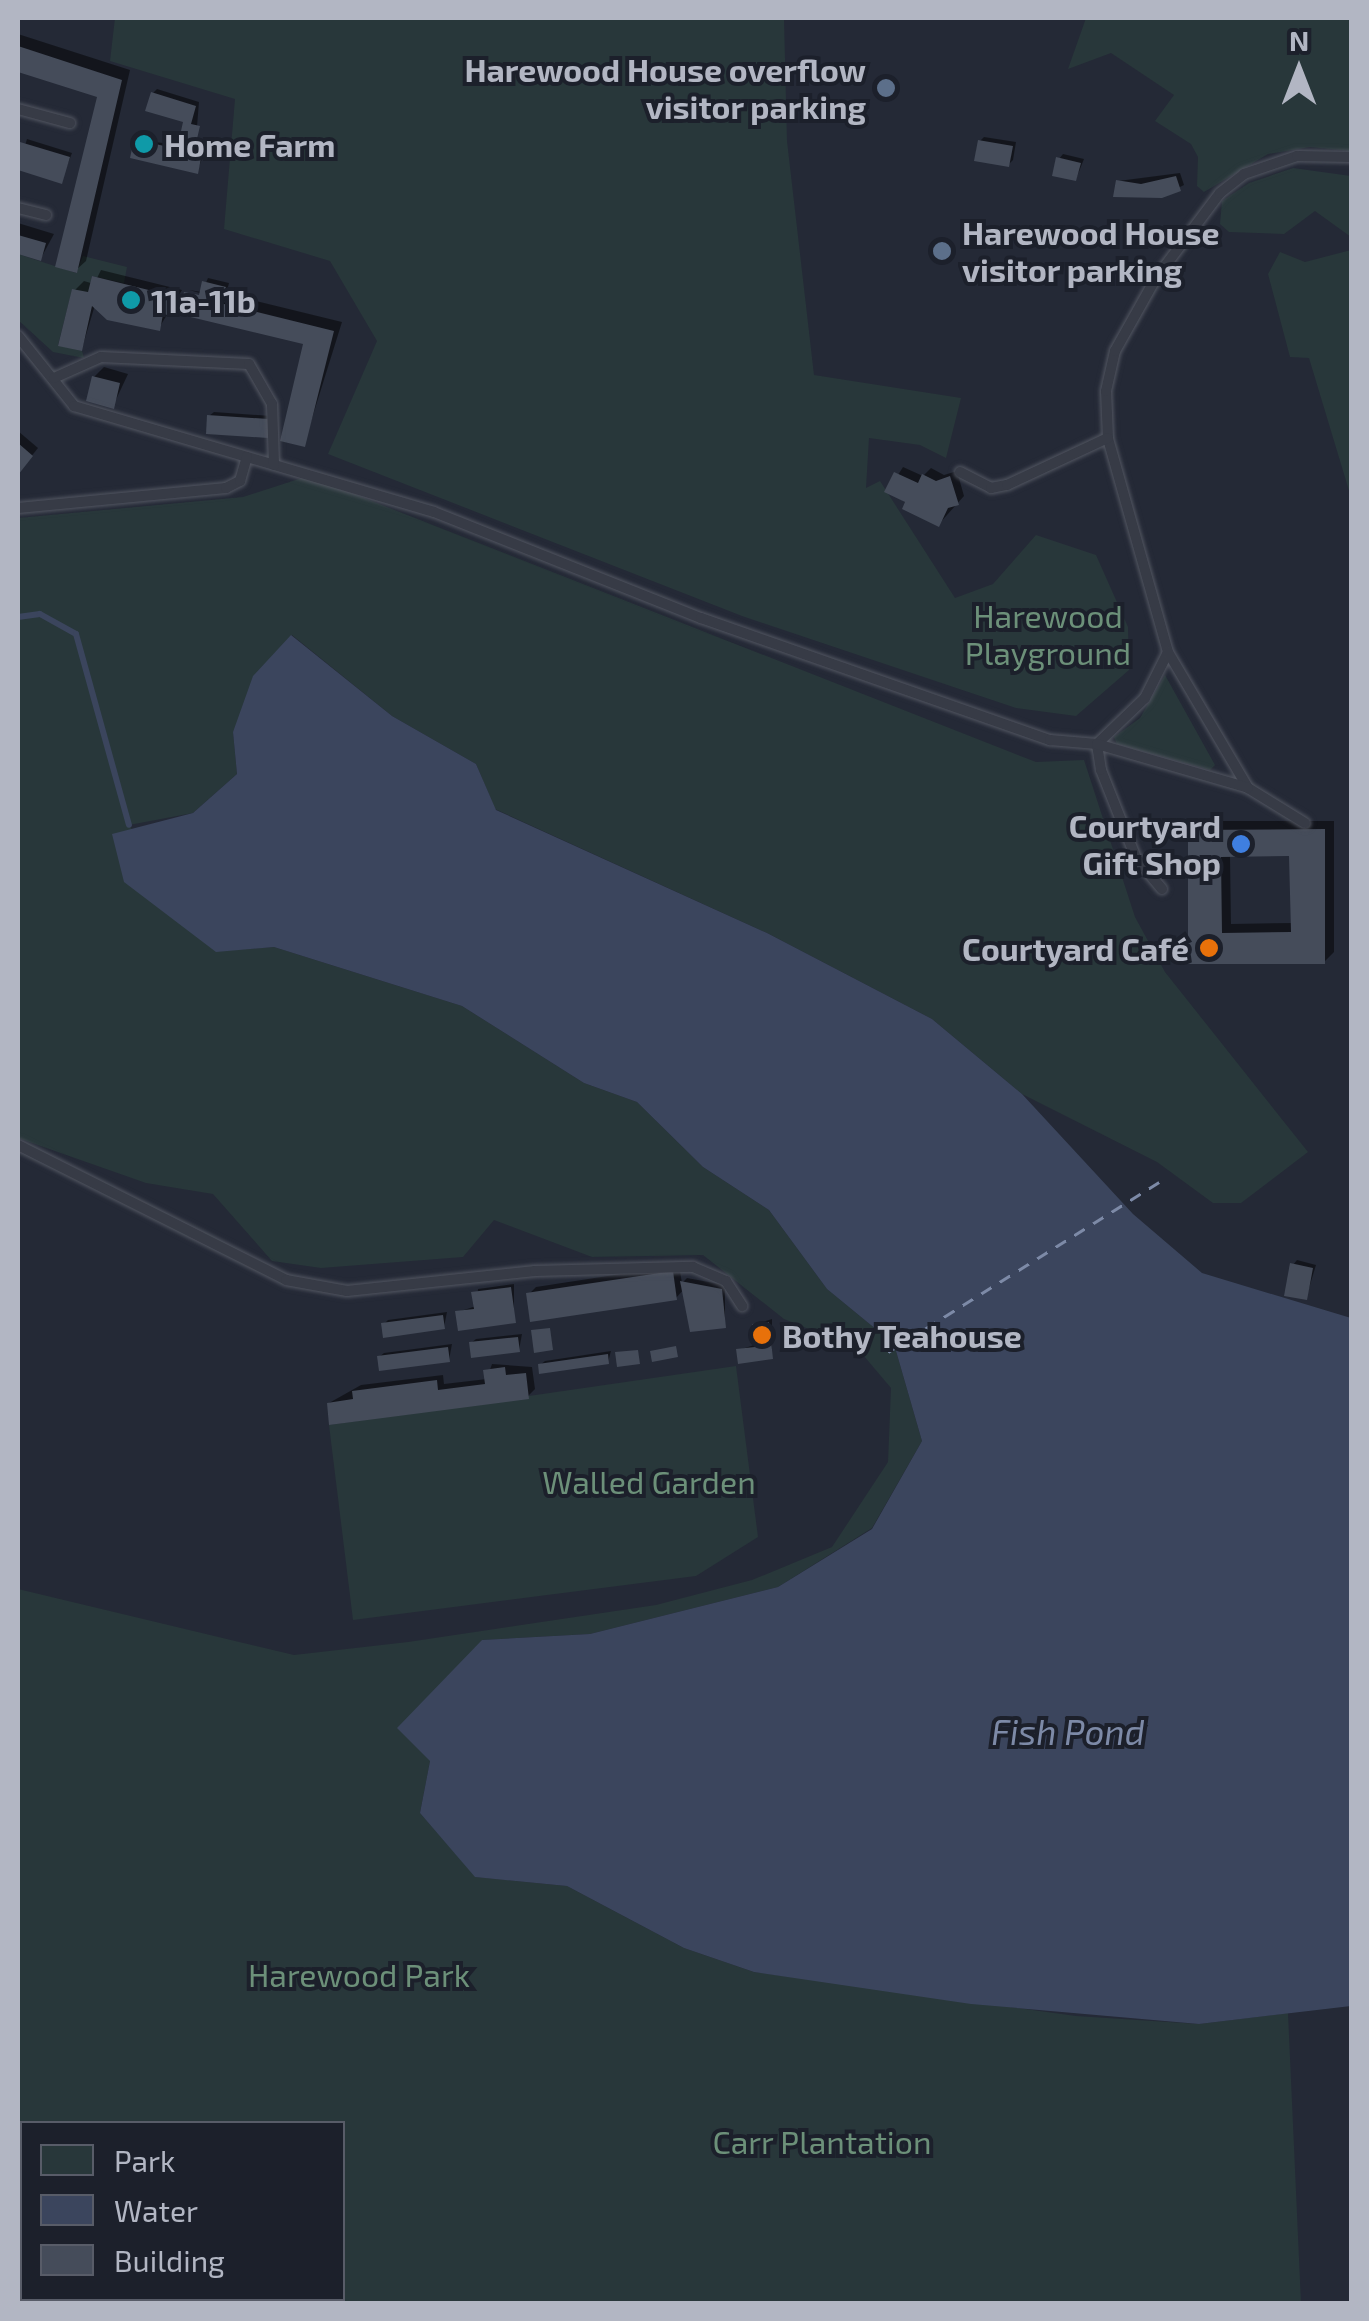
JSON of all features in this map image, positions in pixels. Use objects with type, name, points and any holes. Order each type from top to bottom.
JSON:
[{"type":"lane","points":[[18,109],[70,123]]},
{"type":"lane","points":[[1248,788],[1168,652],[1108,438],[1106,391],[1116,351],[1191,229],[1244,174],[1297,156],[1352,161]]},
{"type":"lane","points":[[18,208],[46,215]]},
{"type":"lane","points":[[18,336],[74,406],[434,512],[701,618],[1050,740],[1097,744],[1248,788],[1305,822]]},
{"type":"lane","points":[[54,378],[101,357],[249,364],[272,404],[274,466]]},
{"type":"lane","points":[[960,472],[991,488],[1007,486],[1108,438]]},
{"type":"lane","points":[[18,508],[226,488],[240,481],[247,457]]},
{"type":"lane","points":[[1097,744],[1144,698],[1168,652]]},
{"type":"lane","points":[[1097,744],[1100,770],[1136,858],[1162,890]]},
{"type":"lane","points":[[18,1145],[286,1280],[364,1290],[536,1272],[693,1267],[726,1281],[742,1306]]},
{"type":"green space","name":"Harewood Playground","points":[[115,18],[784,18],[787,141],[814,375],[961,398],[946,458],[920,445],[869,438],[866,488],[880,481],[955,598],[993,584],[1036,535],[1096,555],[1128,627],[1129,670],[1076,716],[1016,708],[742,616],[328,454],[377,341],[330,261],[224,229],[235,99],[110,61]]},
{"type":"green space","points":[[1086,18],[1351,18],[1351,151],[1310,147],[1268,154],[1204,192],[1197,186],[1198,157],[1191,144],[1155,121],[1174,95],[1111,53],[1068,69]]},
{"type":"green space","points":[[1293,168],[1351,176],[1351,237],[1315,211],[1284,234],[1229,232],[1220,224],[1222,201],[1249,183]]},
{"type":"green space","points":[[1351,250],[1350,494],[1309,358],[1290,357],[1268,274],[1280,252],[1305,262]]},
{"type":"green space","points":[[18,254],[76,273],[83,256],[127,267],[124,283],[92,276],[88,292],[72,290],[58,345],[82,351],[84,358],[53,352],[18,320]]},
{"type":"green space","points":[[308,476],[1036,762],[1084,760],[1135,917],[1165,972],[1308,1152],[1241,1203],[1213,1203],[1157,1162],[1022,1094],[932,1019],[767,933],[495,809],[476,764],[392,716],[292,635],[233,732],[237,774],[193,813],[129,825],[216,951],[274,947],[462,1006],[584,1083],[637,1102],[703,1167],[769,1210],[827,1289],[894,1344],[922,1441],[872,1528],[778,1587],[590,1634],[482,1640],[430,1761],[420,1813],[476,1877],[567,1886],[684,1948],[754,1972],[1076,2016],[1199,2024],[1288,2013],[1301,2303],[18,2303],[18,1589],[294,1655],[656,1605],[752,1580],[832,1547],[888,1462],[891,1388],[858,1349],[784,1319],[703,1255],[592,1257],[494,1220],[463,1257],[321,1268],[272,1261],[213,1194],[146,1183],[18,1138],[18,518],[243,497]]},
{"type":"green space","points":[[1165,675],[1215,765],[1210,770],[1117,744],[1114,737],[1140,718]]},
{"type":"green space","name":"Walled Garden","points":[[736,1366],[758,1537],[696,1576],[353,1620],[329,1425]]},
{"type":"water","name":"Fish Pond","points":[[291,635],[392,716],[476,764],[496,810],[767,933],[932,1019],[1022,1094],[1133,1214],[1202,1273],[1351,1318],[1351,2006],[1199,2024],[971,2004],[754,1972],[684,1948],[567,1886],[475,1877],[420,1813],[430,1761],[397,1728],[482,1640],[590,1634],[778,1587],[872,1529],[922,1441],[894,1344],[827,1289],[769,1210],[703,1167],[637,1102],[584,1083],[462,1006],[274,947],[216,952],[124,882],[112,834],[193,813],[237,774],[233,732],[253,676]]},
{"type":"building","points":[[18,46],[122,80],[77,273],[55,267],[97,97],[18,72]]},
{"type":"building","name":"Home Farm","points":[[151,92],[196,106],[191,124],[200,126],[193,156],[201,158],[198,174],[130,158],[134,139],[177,149],[183,122],[145,111]]},
{"type":"building","points":[[978,140],[1013,146],[1009,167],[974,161]]},
{"type":"building","points":[[20,142],[70,157],[62,184],[18,170]]},
{"type":"building","points":[[1056,157],[1081,163],[1076,181],[1052,176]]},
{"type":"building","points":[[1176,176],[1181,191],[1162,198],[1113,197],[1116,180],[1141,184]]},
{"type":"building","points":[[18,235],[46,243],[41,261],[18,254]]},
{"type":"building","name":"11a-11b","points":[[92,276],[177,297],[172,316],[163,314],[160,331],[107,320],[92,306],[82,351],[58,346],[72,289],[88,292]]},
{"type":"building","points":[[202,281],[226,287],[220,303],[334,331],[305,447],[280,441],[303,344],[178,314],[184,292],[199,295]]},
{"type":"building","points":[[92,376],[120,383],[114,409],[86,401]]},
{"type":"building","points":[[207,415],[269,419],[268,438],[206,434]]},
{"type":"building","points":[[18,443],[33,456],[18,475]]},
{"type":"building","points":[[894,472],[918,483],[922,474],[936,481],[950,476],[959,505],[948,508],[939,527],[902,509],[905,502],[884,492]]},
{"type":"building","points":[[1325,829],[1325,964],[1188,964],[1188,830]],"holes":[[[1289,856],[1291,932],[1222,933],[1221,857]]]},
{"type":"building","points":[[1290,1263],[1313,1268],[1307,1300],[1284,1296]]},
{"type":"building","points":[[673,1271],[677,1300],[530,1322],[526,1293]]},
{"type":"building","points":[[680,1281],[722,1289],[726,1328],[690,1332]]},
{"type":"building","points":[[511,1287],[516,1323],[458,1331],[455,1311],[474,1309],[471,1292]]},
{"type":"building","points":[[443,1315],[445,1329],[383,1338],[381,1323]]},
{"type":"building","name":"Bothy Teahouse","points":[[769,1322],[773,1359],[738,1364],[736,1349],[755,1347],[752,1324]]},
{"type":"building","points":[[550,1328],[553,1350],[534,1353],[531,1330]]},
{"type":"building","points":[[518,1337],[520,1352],[471,1358],[469,1342]]},
{"type":"building","points":[[676,1346],[678,1357],[652,1362],[650,1351]]},
{"type":"building","points":[[448,1347],[450,1362],[379,1371],[377,1356]]},
{"type":"building","points":[[638,1350],[640,1364],[617,1367],[615,1352]]},
{"type":"building","points":[[608,1354],[609,1364],[539,1374],[538,1364]]},
{"type":"building","points":[[505,1367],[506,1375],[526,1373],[529,1399],[329,1425],[327,1403],[353,1399],[352,1391],[437,1380],[438,1390],[485,1384],[483,1370]]},
{"type":"waterway","points":[[18,617],[40,614],[76,634],[129,825]]},
{"type":"ferry route","points":[[888,1352],[1159,1182]]},
{"type":"place","name":"Harewood House overflow visitor parking","points":[[886,88]]},
{"type":"place","name":"Home Farm","points":[[144,144]]},
{"type":"place","name":"Harewood House visitor parking","points":[[942,251]]},
{"type":"place","name":"11a-11b","points":[[131,300]]},
{"type":"place","name":"Courtyard Gift Shop","points":[[1241,844]]},
{"type":"place","name":"Courtyard Café","points":[[1209,948]]},
{"type":"place","name":"Bothy Teahouse","points":[[762,1335]]},
{"type":"park label","name":"Harewood Park","points":[[359,1974]]},
{"type":"park label","name":"Carr Plantation","points":[[822,2141]]}]
